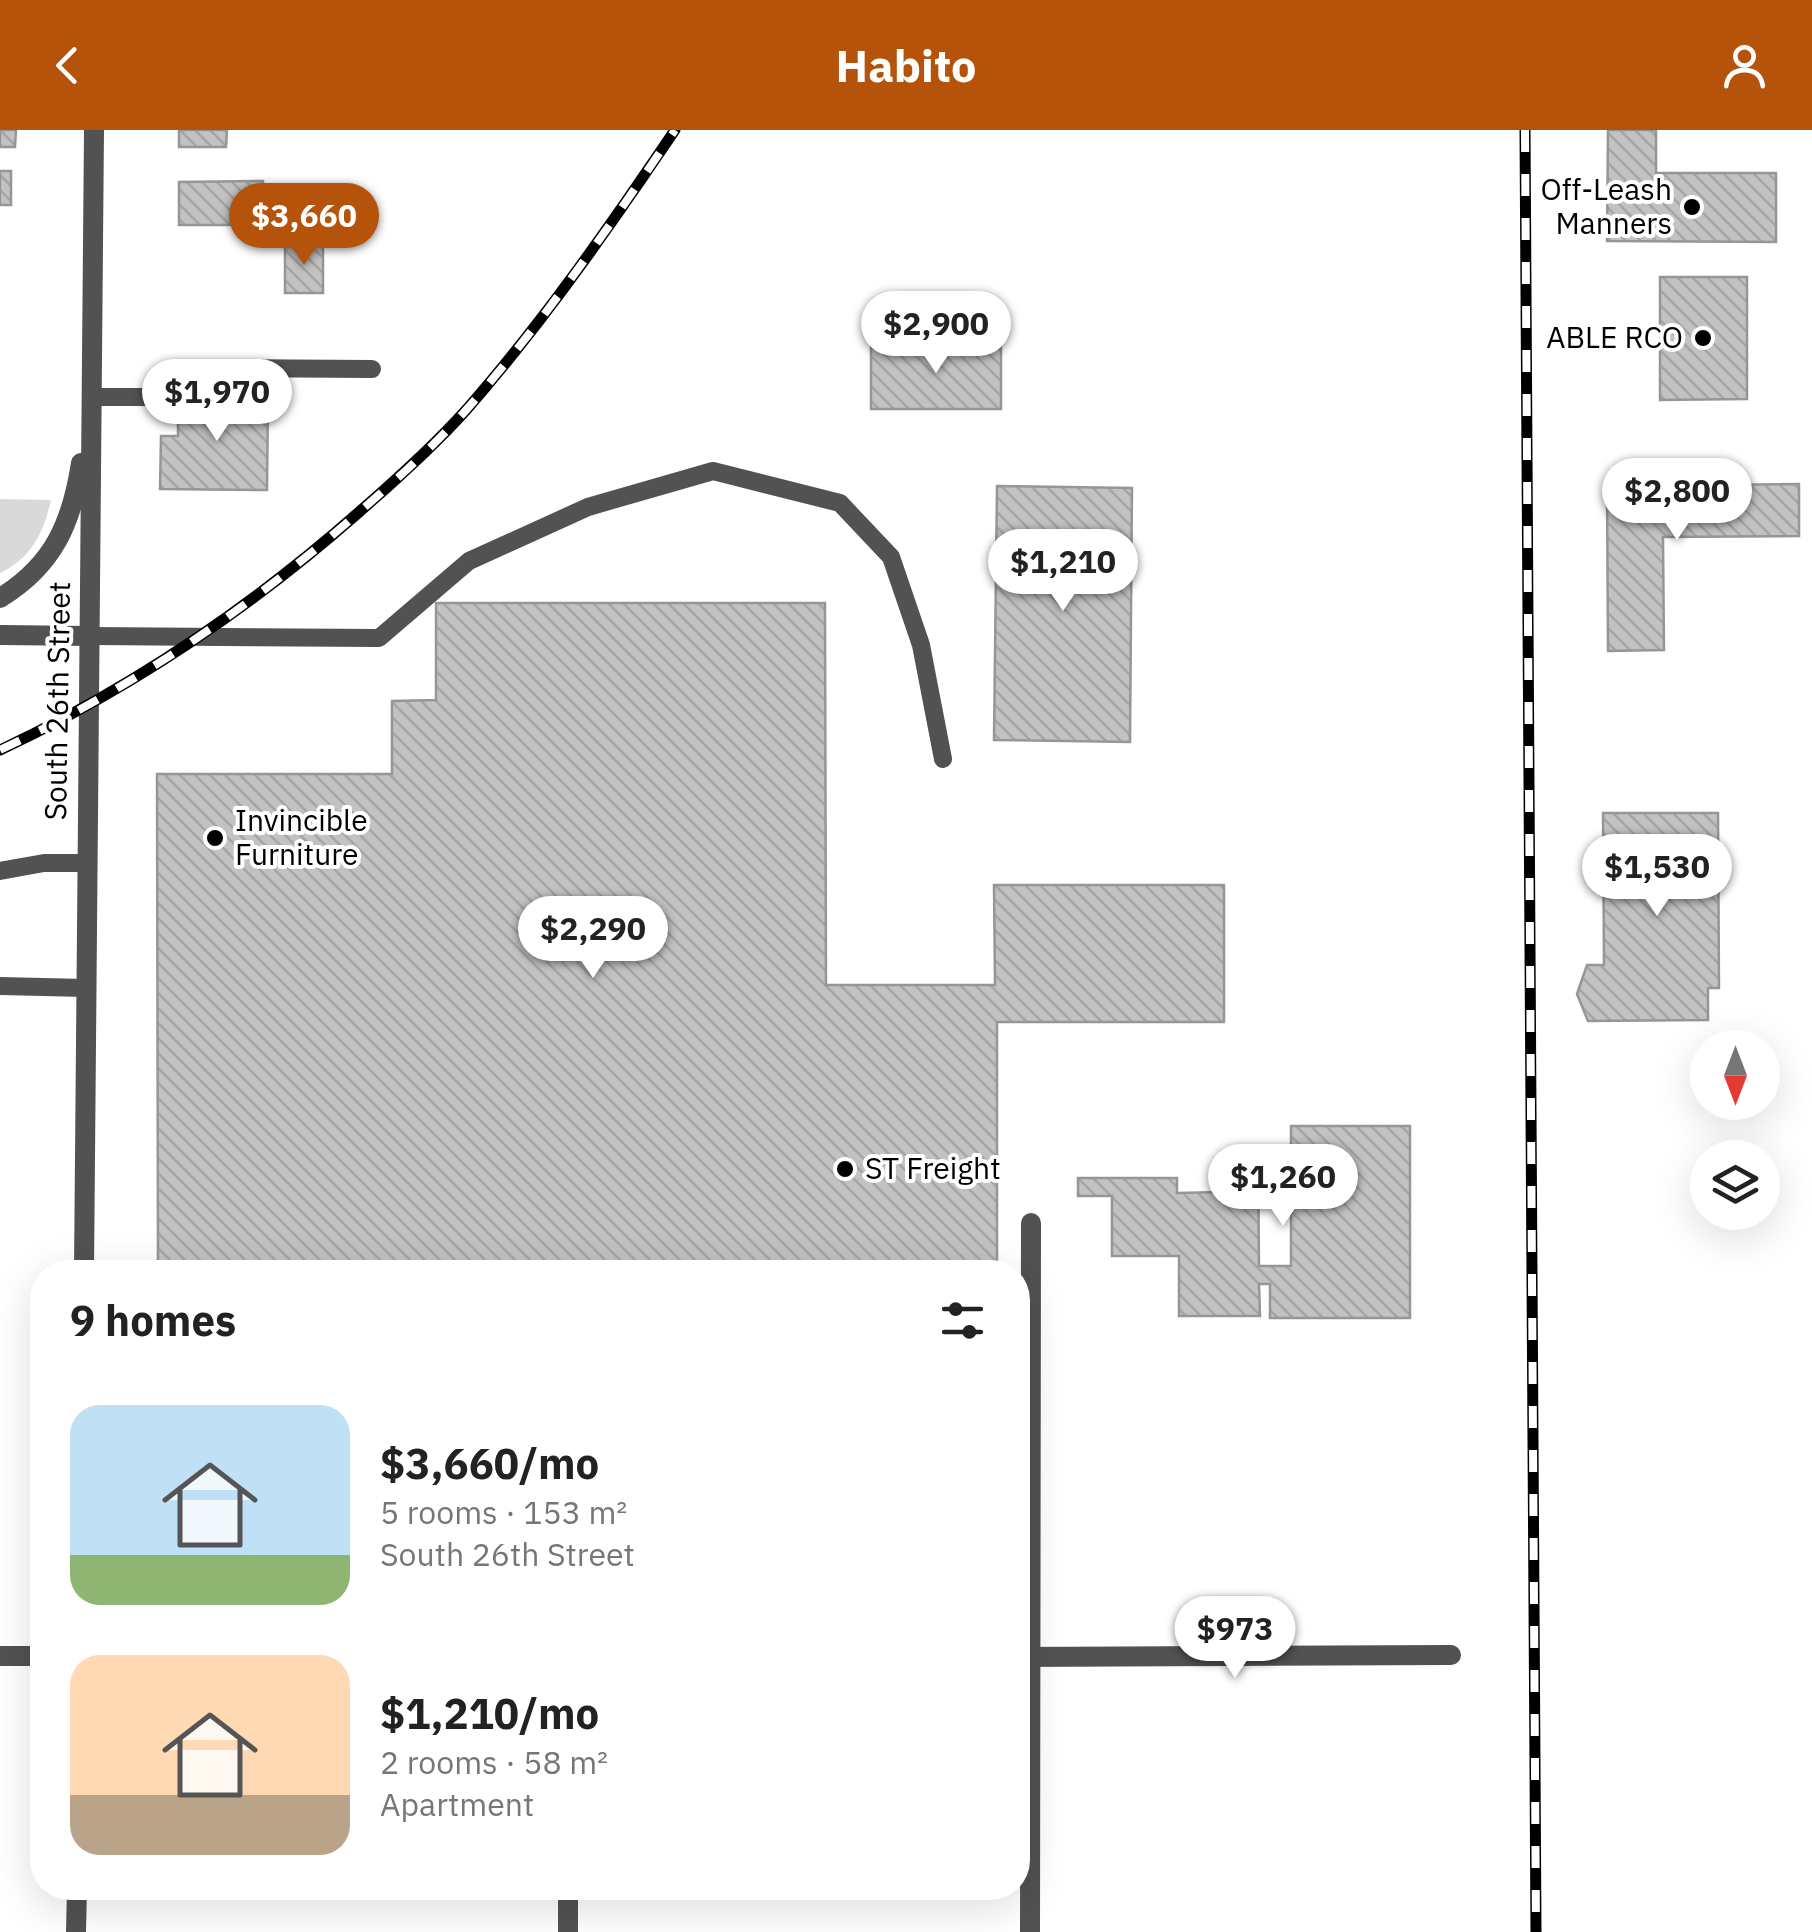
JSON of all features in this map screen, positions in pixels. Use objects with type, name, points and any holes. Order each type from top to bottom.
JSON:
[{"type":"street","name":"South 26th Street","points":[[84,1260],[94,130]]},
{"type":"street","points":[[0,598],[16,588],[50,554],[66,529],[92,396]]},
{"type":"street","points":[[0,635],[90,636]]},
{"type":"street","points":[[1030,1332],[1032,1223]]},
{"type":"street","points":[[1030,1657],[1451,1655]]},
{"type":"street","points":[[0,1656],[30,1656]]},
{"type":"street","points":[[76,1932],[77,1900]]},
{"type":"street","points":[[568,1900],[568,1932]]},
{"type":"street","points":[[1029,1900],[1030,1932]]},
{"type":"lane","points":[[92,396],[162,397],[200,368],[372,369]]},
{"type":"lane","points":[[90,636],[379,638],[469,561],[588,507],[713,472],[840,503],[890,557],[921,645],[943,759]]},
{"type":"lane","points":[[0,871],[44,863],[86,864]]},
{"type":"lane","points":[[0,986],[86,988]]},
{"type":"shaded area","points":[[0,499],[51,500],[44,524],[28,552],[0,573]]},
{"type":"building","points":[[0,130],[16,130],[15,147],[0,147]]},
{"type":"building","points":[[179,130],[227,130],[226,147],[179,147]]},
{"type":"building","name":"Off-Leash Manners","points":[[1608,130],[1656,130],[1656,173],[1776,173],[1776,242],[1607,241]]},
{"type":"building","points":[[0,171],[11,171],[11,205],[0,205]]},
{"type":"building","points":[[263,181],[263,225],[179,225],[179,182]]},
{"type":"building","points":[[285,244],[323,244],[323,293],[285,293]]},
{"type":"building","name":"ABLE RCO","points":[[1660,277],[1747,277],[1747,399],[1660,400]]},
{"type":"building","points":[[871,342],[1001,343],[1001,409],[871,409]]},
{"type":"building","points":[[178,394],[268,395],[267,490],[160,489],[161,436],[178,436]]},
{"type":"building","points":[[1799,484],[1799,536],[1663,537],[1664,650],[1608,651],[1607,486]]},
{"type":"building","points":[[997,486],[1132,488],[1130,742],[994,740]]},
{"type":"building","points":[[436,603],[825,603],[826,985],[995,985],[994,885],[1224,885],[1224,1022],[997,1022],[997,1260],[158,1260],[157,774],[392,774],[392,701],[436,700]]},
{"type":"building","points":[[1603,813],[1718,813],[1719,988],[1708,988],[1708,1020],[1588,1021],[1577,994],[1587,965],[1604,965]]},
{"type":"building","points":[[1291,1126],[1410,1126],[1410,1318],[1270,1318],[1270,1284],[1259,1284],[1260,1316],[1179,1316],[1179,1256],[1112,1256],[1112,1196],[1078,1196],[1078,1178],[1177,1178],[1177,1193],[1222,1192],[1222,1152],[1258,1152],[1259,1266],[1291,1266]]},
{"type":"railway","points":[[0,750],[143,673],[232,614],[317,548],[400,475],[467,409],[523,342],[675,130]]},
{"type":"railway","points":[[1525,130],[1536,1932]]},
{"type":"place","name":"Off-Leash Manners","points":[[1692,207]]},
{"type":"place","name":"ABLE RCO","points":[[1703,338]]},
{"type":"place","name":"Invincible Furniture","points":[[215,838]]},
{"type":"place","name":"ST Freight","points":[[845,1169]]}]
